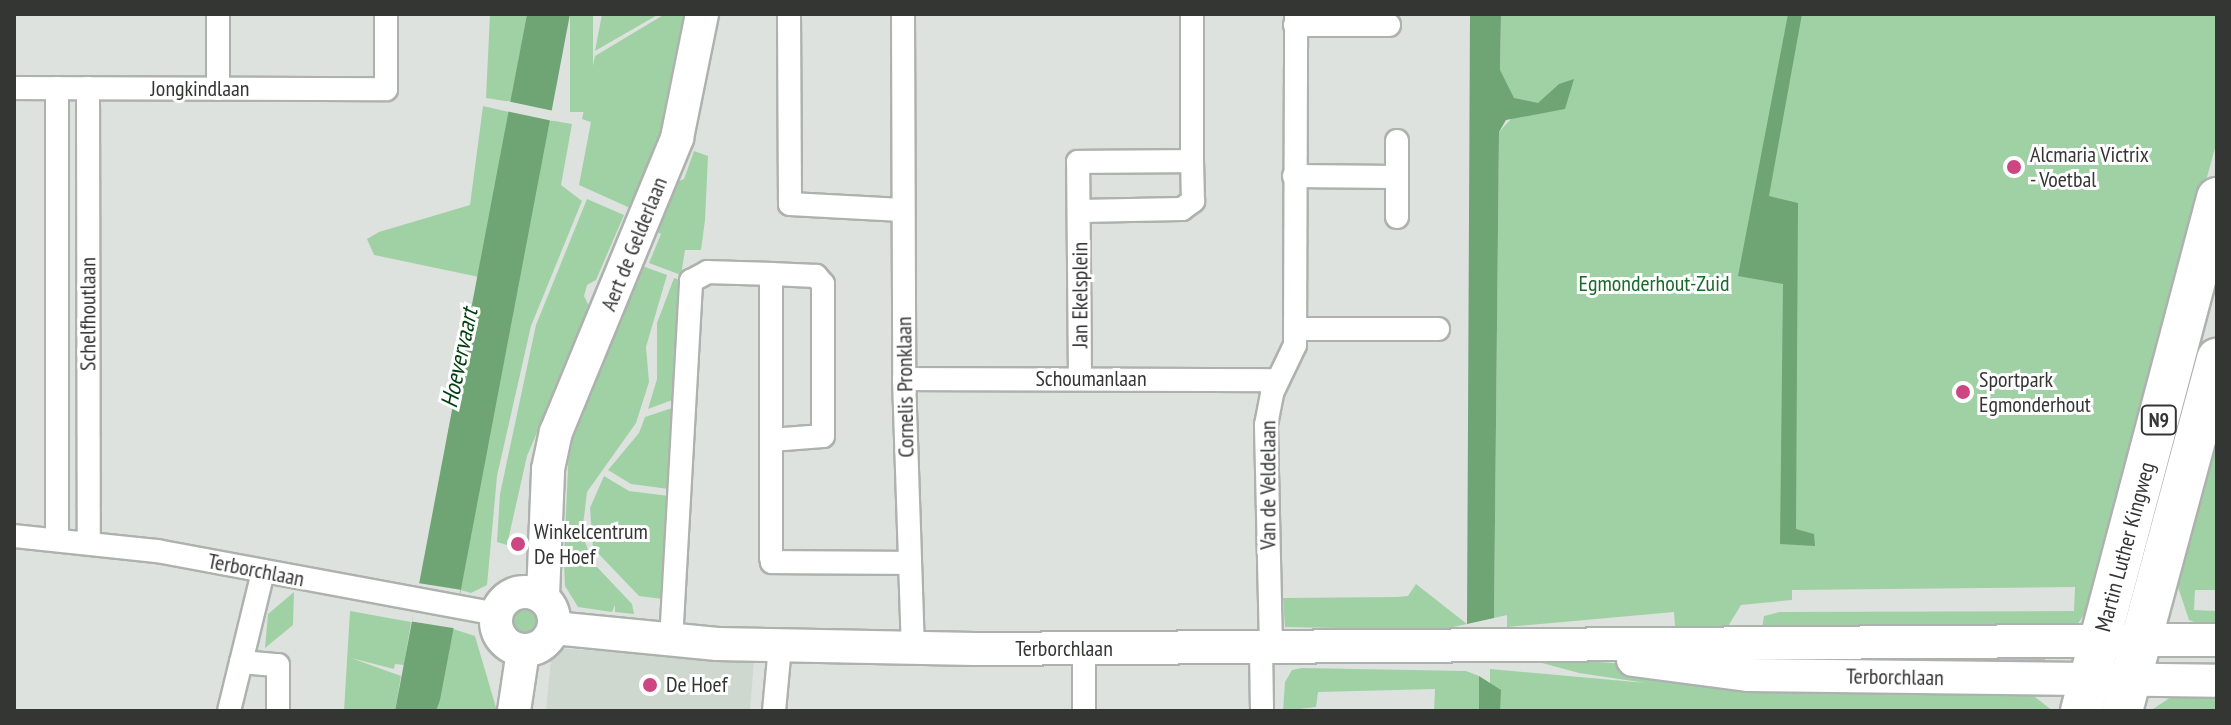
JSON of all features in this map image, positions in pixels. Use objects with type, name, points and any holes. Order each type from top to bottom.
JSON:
[{"type":"highway","name":"Martin Luther Kingweg","points":[[2090,677],[2217,198]]},
{"type":"highway","name":"Martin Luther Kingweg","points":[[2127,695],[2217,359]]},
{"type":"street","points":[[218,14],[218,89]]},
{"type":"street","name":"Jongkindlaan","points":[[14,88],[386,89],[386,14]]},
{"type":"street","name":"Aert de Gelderlaan","points":[[531,594],[556,432],[677,138],[702,14]]},
{"type":"street","points":[[789,14],[790,204],[902,210]]},
{"type":"street","name":"Cornelis Pronklaan","points":[[903,14],[904,379],[913,648]]},
{"type":"street","name":"Jan Ekelsplein","points":[[1079,211],[1182,209],[1193,201],[1192,14]]},
{"type":"street","name":"Van de Veldelaan","points":[[1262,711],[1266,647],[1268,405],[1277,380],[1290,359],[1295,329],[1295,20],[1389,25]]},
{"type":"street","name":"Schelfhoutlaan","points":[[57,88],[57,537]]},
{"type":"street","name":"Schelfhoutlaan","points":[[88,88],[89,540]]},
{"type":"street","points":[[1397,141],[1397,217]]},
{"type":"street","name":"Jan Ekelsplein","points":[[1080,379],[1078,162],[1192,161]]},
{"type":"street","points":[[1294,176],[1397,177]]},
{"type":"street","points":[[671,641],[691,281],[708,272],[816,276],[823,284],[824,432],[817,439],[771,440]]},
{"type":"street","points":[[771,274],[772,562],[910,563]]},
{"type":"street","points":[[1295,329],[1438,329]]},
{"type":"street","name":"Schoumanlaan","points":[[904,379],[1277,380]]},
{"type":"street","name":"Terborchlaan","points":[[14,536],[89,540],[457,610],[496,614]]},
{"type":"street","points":[[229,711],[263,572]]},
{"type":"street","points":[[531,594],[553,611],[554,628],[539,647],[523,651],[501,639],[496,614],[506,598],[531,594]]},
{"type":"street","name":"Terborchlaan","points":[[554,628],[671,641],[780,646],[1084,650],[1576,647],[1749,641],[2090,677],[2127,695],[2217,681]]},
{"type":"street","name":"Terborchlaan","points":[[2090,677],[2142,642],[2217,640]]},
{"type":"street","points":[[774,711],[780,646]]},
{"type":"street","points":[[1084,650],[1084,711]]},
{"type":"street","points":[[514,711],[523,651]]},
{"type":"street","points":[[241,662],[278,665],[278,711]]},
{"type":"shaded area","points":[[527,14],[570,14],[440,700],[436,711],[395,711]]},
{"type":"shaded area","points":[[1470,14],[1501,14],[1500,70],[1514,98],[1538,103],[1559,84],[1574,79],[1565,109],[1506,120],[1499,132],[1494,618],[1467,624]]},
{"type":"shaded area","points":[[1788,14],[1802,14],[1769,196],[1798,203],[1796,529],[1814,534],[1815,546],[1780,544],[1783,284],[1738,276]]},
{"type":"shaded area","name":"De Hoef","points":[[552,648],[754,660],[750,711],[546,711]]},
{"type":"shaded area","points":[[1479,676],[1501,690],[1500,711],[1479,711]]},
{"type":"green space","points":[[490,14],[527,14],[511,102],[486,98]]},
{"type":"green space","points":[[570,14],[593,14],[593,112],[570,112]]},
{"type":"green space","points":[[602,14],[659,14],[595,51]]},
{"type":"green space","points":[[665,14],[694,14],[690,50],[639,212],[579,185],[591,122],[582,119],[595,56]]},
{"type":"green space","name":"Egmonderhout-Zuid","points":[[1501,14],[2217,14],[2217,141],[2087,610],[2079,622],[2073,627],[1761,635],[1764,616],[1780,612],[2074,611],[2075,587],[1792,590],[1792,600],[1741,605],[1727,628],[1675,626],[1674,612],[1507,627],[1507,615],[1494,618],[1499,132],[1511,119],[1500,70]]},
{"type":"green space","points":[[483,106],[509,112],[479,277],[374,255],[367,239],[379,232],[470,205]]},
{"type":"green space","points":[[549,120],[572,124],[561,185],[582,201],[531,326],[497,476],[487,585],[471,593],[460,590],[467,547]]},
{"type":"green space","points":[[694,151],[708,156],[705,220],[701,250],[685,250],[681,275],[649,263],[661,234],[653,229],[672,184],[684,179]]},
{"type":"green space","points":[[587,199],[624,215],[596,280],[587,285],[584,296],[590,308],[527,456],[507,545],[497,542],[500,494],[536,325]]},
{"type":"green space","points":[[637,264],[667,275],[646,347],[649,382],[636,423],[587,492],[582,534],[592,560],[564,557],[570,423]]},
{"type":"green space","points":[[674,278],[683,281],[675,399],[648,409],[657,379],[657,323]]},
{"type":"green space","points":[[675,407],[669,489],[631,484],[608,470],[639,433],[645,417]]},
{"type":"green space","points":[[2217,434],[2217,590],[2195,590],[2194,610],[2217,611],[2217,625],[2205,626],[2189,620],[2178,587]]},
{"type":"green space","points":[[604,476],[629,491],[669,496],[663,599],[639,596],[593,548],[590,508]]},
{"type":"green space","points":[[564,563],[597,567],[632,604],[634,614],[615,612],[615,605],[612,612],[578,607],[565,586]]},
{"type":"green space","points":[[1416,584],[1467,624],[1439,630],[1285,627],[1283,598],[1408,596]]},
{"type":"green space","points":[[294,592],[293,625],[265,648],[268,614]]},
{"type":"green space","points":[[524,603],[536,608],[541,620],[536,632],[524,637],[512,632],[507,620],[512,608]]},
{"type":"green space","points":[[350,611],[411,622],[404,665],[395,664],[394,669],[351,658],[401,676],[395,711],[344,711]]},
{"type":"green space","points":[[453,629],[475,636],[497,711],[436,711]]},
{"type":"green space","points":[[2045,649],[2045,662],[1845,667],[1845,650]]},
{"type":"green space","points":[[1543,658],[2016,692],[2035,697],[2053,711],[1490,711],[1490,669],[1646,683],[1579,673],[1542,663]]},
{"type":"green space","points":[[1292,670],[1466,671],[1479,676],[1479,711],[1434,711],[1435,689],[1318,692],[1316,707],[1283,711],[1285,682]]},
{"type":"green space","points":[[2217,693],[2217,711],[2150,711],[2174,695]]},
{"type":"pier","points":[[507,101],[555,111],[553,121],[505,111]]},
{"type":"pier","points":[[418,583],[460,590],[454,628],[412,622]]},
{"type":"place","name":"Alcmaria Victrix - Voetbal","points":[[2014,167]]},
{"type":"place","name":"Sportpark Egmonderhout","points":[[1963,392]]},
{"type":"place","name":"Winkelcentrum De Hoef","points":[[518,544]]},
{"type":"place","name":"De Hoef","points":[[650,685]]},
{"type":"water label","name":"Hoevervaart","points":[[459,358]]}]
